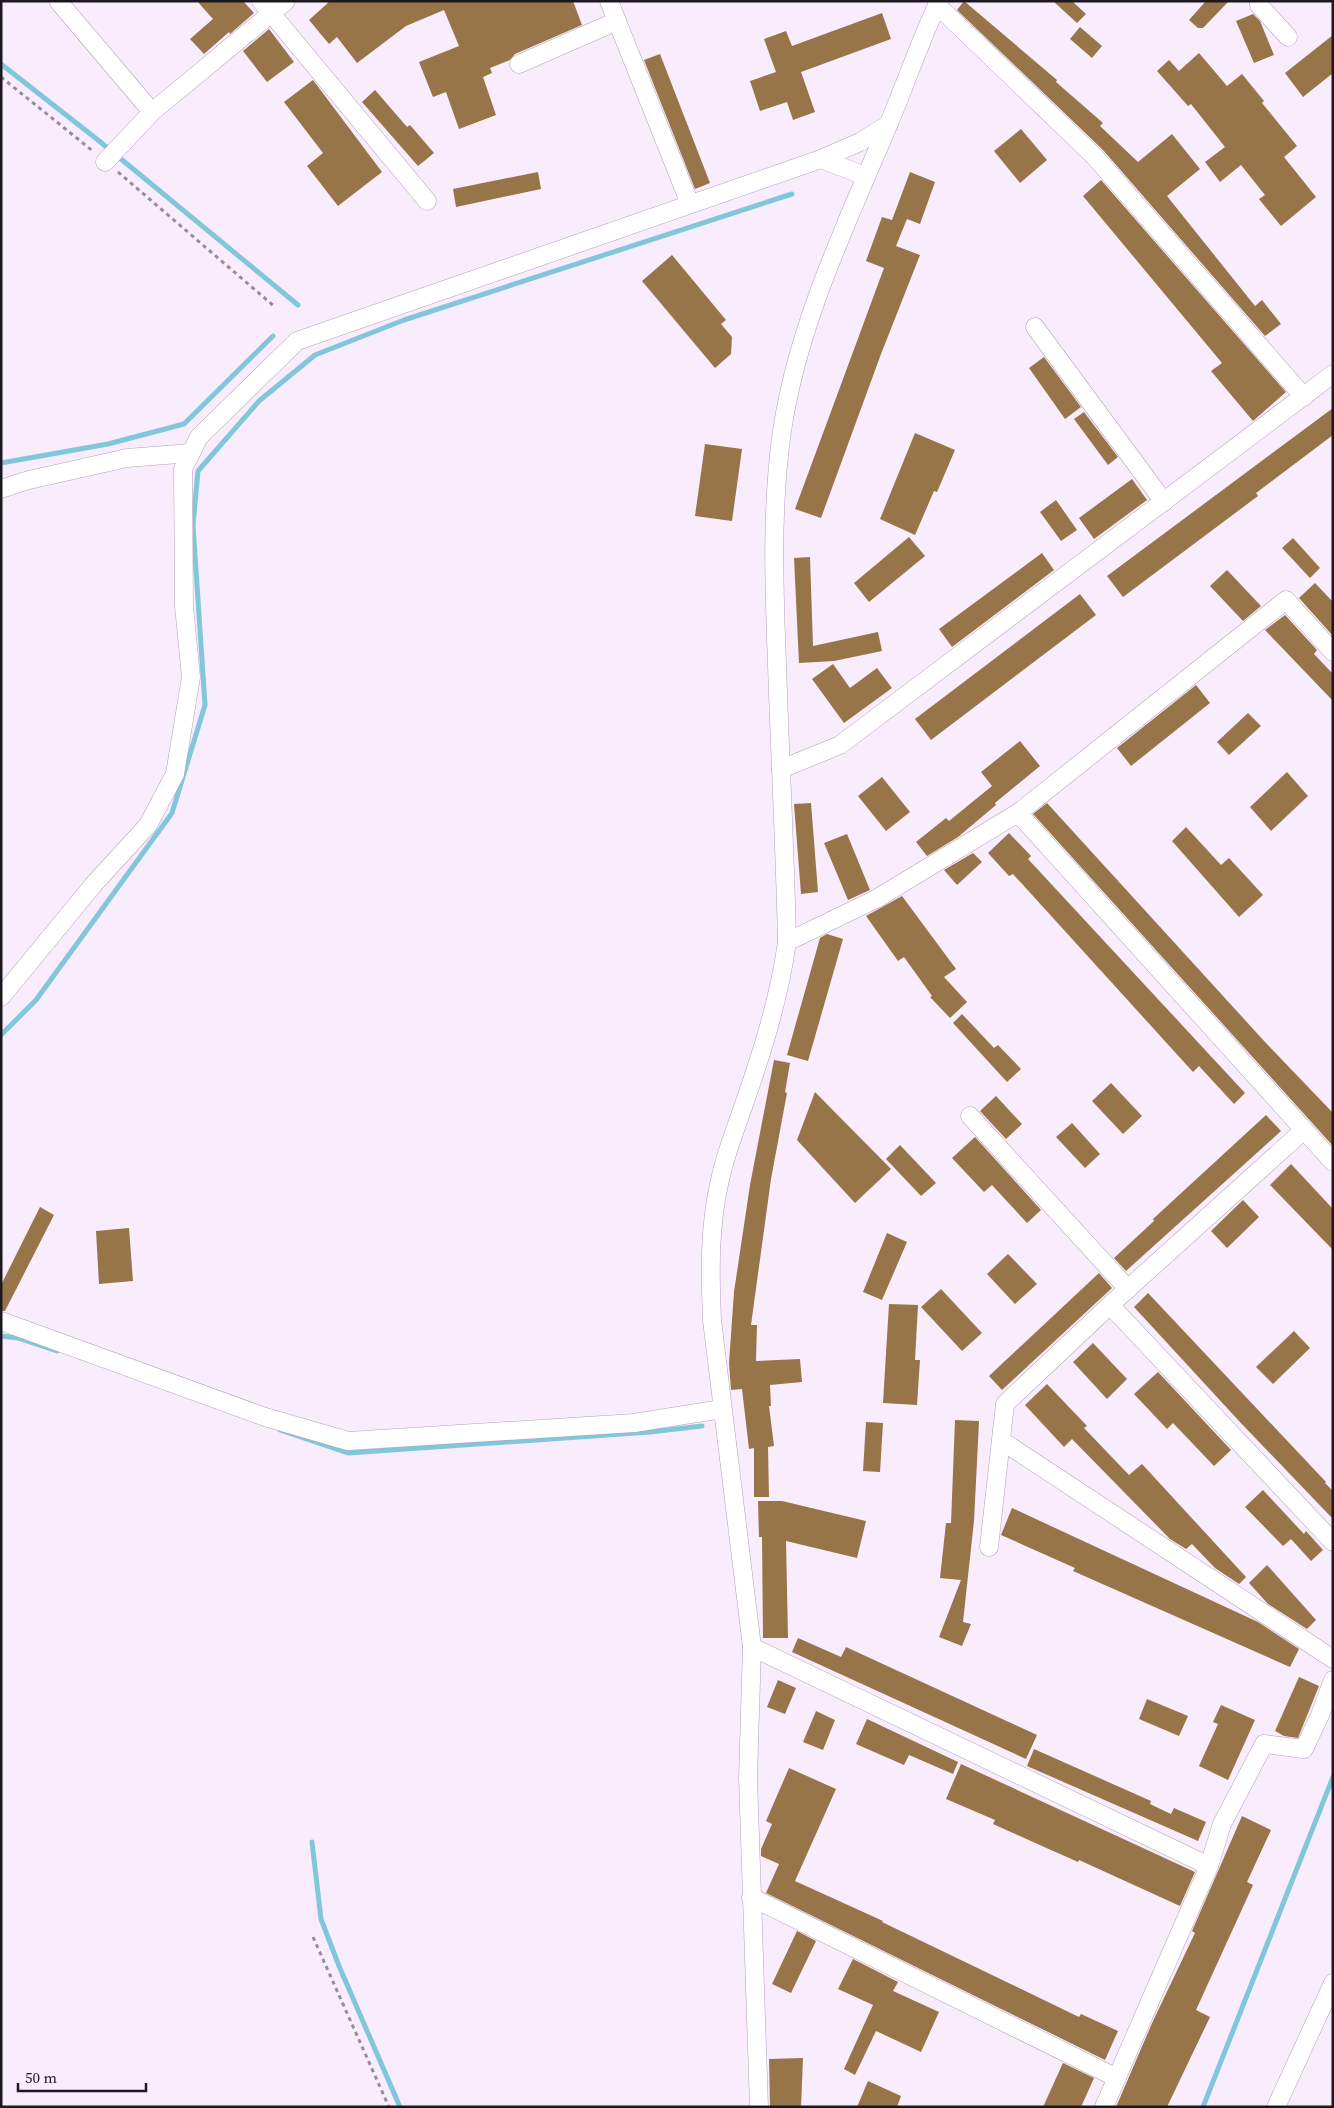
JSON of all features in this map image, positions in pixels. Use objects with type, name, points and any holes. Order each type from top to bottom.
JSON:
[{"type":"street","points":[[58,1],[152,112]]},
{"type":"street","points":[[105,162],[152,112],[266,7],[286,1]]},
{"type":"street","points":[[609,1],[690,204]]},
{"type":"street","points":[[1258,1],[1259,5],[1288,37]]},
{"type":"street","points":[[759,2107],[748,1777],[752,1647],[722,1409],[712,1320],[710,1283],[714,1214],[720,1178],[774,1014],[787,942],[774,543],[777,467],[793,373],[803,336],[865,176],[938,3],[1095,157],[1304,397]]},
{"type":"street","points":[[266,7],[427,200]]},
{"type":"street","points":[[519,64],[617,21]]},
{"type":"street","points":[[1,997],[94,884],[148,825],[175,774],[192,677],[184,606],[183,469],[199,437],[297,341],[821,159],[860,142],[888,124]]},
{"type":"street","points":[[821,159],[865,176]]},
{"type":"street","points":[[1035,328],[1164,502]]},
{"type":"street","points":[[781,769],[840,745],[1333,374]]},
{"type":"street","points":[[1,489],[29,480],[127,458],[191,453]]},
{"type":"street","points":[[787,942],[876,899],[1018,813],[1286,600],[1333,652]]},
{"type":"street","points":[[1018,813],[1333,1162]]},
{"type":"street","points":[[970,1116],[1128,1289]]},
{"type":"street","points":[[989,1547],[1005,1404],[1128,1289],[1304,1130]]},
{"type":"street","points":[[1110,1306],[1333,1542]]},
{"type":"street","points":[[1,1321],[265,1416],[348,1441],[634,1423],[722,1409]]},
{"type":"street","points":[[1002,1441],[1333,1659]]},
{"type":"street","points":[[752,1647],[1209,1866]]},
{"type":"street","points":[[1104,2107],[1209,1866],[1222,1824],[1264,1744],[1304,1749],[1320,1715],[1333,1680]]},
{"type":"street","points":[[751,1897],[1117,2078]]},
{"type":"street","points":[[1276,2107],[1333,1983]]},
{"type":"path","points":[[1,77],[105,162],[275,307]]},
{"type":"path","points":[[313,1937],[389,2107]]},
{"type":"building","points":[[197,1],[243,1],[254,13],[204,54],[190,39],[213,19]]},
{"type":"building","points":[[330,1],[573,1],[582,25],[515,54],[510,60],[490,68],[492,73],[483,77],[496,115],[459,129],[446,92],[433,97],[419,62],[459,46],[444,10],[406,26],[357,63],[337,37],[329,44],[309,20]]},
{"type":"building","points":[[964,1],[1057,80],[1056,82],[1103,123],[1100,126],[1138,162],[1172,134],[1200,169],[1167,196],[1255,306],[1262,300],[1281,324],[1265,336],[1103,150],[957,10]]},
{"type":"building","points":[[1053,1],[1072,1],[1086,14],[1077,23]]},
{"type":"building","points":[[1206,1],[1229,1],[1203,28],[1198,28],[1189,20]]},
{"type":"building","points":[[882,13],[891,39],[801,72],[815,112],[793,120],[787,102],[760,111],[750,81],[776,72],[764,39],[786,31],[792,46]]},
{"type":"building","points":[[1253,14],[1260,21],[1274,55],[1254,63],[1236,21]]},
{"type":"building","points":[[1080,27],[1102,46],[1092,58],[1070,39]]},
{"type":"building","points":[[269,29],[294,62],[267,82],[243,51]]},
{"type":"building","points":[[1333,35],[1333,73],[1303,97],[1285,73]]},
{"type":"building","points":[[1199,53],[1227,86],[1242,74],[1264,101],[1262,103],[1297,146],[1284,157],[1316,197],[1281,226],[1259,199],[1265,195],[1241,165],[1220,182],[1205,162],[1225,147],[1191,104],[1188,106],[1157,71],[1169,60],[1179,71]]},
{"type":"building","points":[[660,54],[710,183],[695,189],[644,60]]},
{"type":"building","points":[[313,80],[382,172],[338,206],[307,166],[323,153],[284,102]]},
{"type":"building","points":[[375,90],[407,127],[410,125],[434,153],[418,166],[362,102]]},
{"type":"building","points":[[1021,129],[1047,160],[1020,183],[994,151]]},
{"type":"building","points":[[538,172],[541,189],[456,207],[453,189]]},
{"type":"building","points":[[910,172],[935,182],[920,224],[907,219],[896,246],[920,255],[881,354],[821,518],[795,509],[884,268],[866,261],[882,217],[892,220]]},
{"type":"building","points":[[1101,180],[1286,392],[1253,421],[1211,371],[1222,363],[1083,196]]},
{"type":"building","points":[[672,255],[726,320],[721,324],[732,337],[731,354],[715,368],[642,281]]},
{"type":"building","points":[[1044,357],[1081,407],[1065,419],[1029,368]]},
{"type":"building","points":[[1333,408],[1333,435],[1256,493],[1258,496],[1123,597],[1107,576]]},
{"type":"building","points":[[1084,412],[1118,457],[1108,465],[1074,419]]},
{"type":"building","points":[[915,433],[955,450],[937,492],[934,491],[915,535],[880,519]]},
{"type":"building","points":[[705,444],[742,449],[732,521],[695,516]]},
{"type":"building","points":[[1132,479],[1147,500],[1094,539],[1079,518]]},
{"type":"building","points":[[1056,500],[1077,530],[1061,541],[1040,512]]},
{"type":"building","points":[[909,537],[925,556],[869,602],[854,583]]},
{"type":"building","points":[[1293,538],[1320,568],[1310,578],[1282,548]]},
{"type":"building","points":[[1042,553],[1054,570],[952,647],[939,629]]},
{"type":"building","points":[[810,557],[813,646],[878,632],[882,651],[834,661],[799,663],[794,558]]},
{"type":"building","points":[[1227,570],[1261,606],[1243,621],[1210,586]]},
{"type":"building","points":[[1315,583],[1333,602],[1333,636],[1299,598]]},
{"type":"building","points":[[1080,594],[1096,615],[931,740],[915,719]]},
{"type":"building","points":[[1285,615],[1317,650],[1314,654],[1333,674],[1333,701],[1265,630]]},
{"type":"building","points":[[833,664],[850,688],[877,668],[892,688],[844,723],[812,679]]},
{"type":"building","points":[[1196,685],[1210,703],[1131,766],[1117,748]]},
{"type":"building","points":[[1248,713],[1261,726],[1229,755],[1217,742]]},
{"type":"building","points":[[1020,741],[1040,766],[958,837],[927,856],[916,842],[946,818],[949,821],[992,786],[981,772]]},
{"type":"building","points":[[1287,772],[1308,796],[1271,831],[1250,807]]},
{"type":"building","points":[[882,777],[910,812],[886,831],[858,796]]},
{"type":"building","points":[[811,803],[818,892],[801,894],[794,804]]},
{"type":"building","points":[[1047,803],[1265,1042],[1333,1113],[1333,1146],[1033,814]]},
{"type":"building","points":[[1186,827],[1221,865],[1229,858],[1263,895],[1239,917],[1172,841]]},
{"type":"building","points":[[1009,833],[1031,856],[1028,859],[1245,1093],[1234,1104],[1199,1066],[1193,1072],[1013,874],[1009,876],[988,853]]},
{"type":"building","points":[[847,834],[870,890],[848,900],[824,843]]},
{"type":"building","points":[[973,853],[982,862],[957,885],[944,870]]},
{"type":"building","points":[[902,896],[956,969],[944,977],[967,1002],[950,1018],[930,997],[932,996],[904,957],[898,961],[866,916]]},
{"type":"building","points":[[827,934],[843,939],[808,1061],[787,1055],[820,938]]},
{"type":"building","points":[[962,1014],[994,1048],[998,1045],[1021,1069],[1007,1082],[953,1023]]},
{"type":"building","points":[[774,1060],[790,1063],[785,1092],[787,1093],[771,1179],[751,1325],[757,1325],[756,1361],[800,1359],[802,1382],[770,1385],[771,1406],[769,1406],[774,1446],[768,1447],[769,1497],[754,1497],[754,1448],[749,1449],[742,1389],[731,1390],[729,1363],[734,1292],[750,1185]]},
{"type":"building","points":[[1111,1083],[1142,1116],[1123,1134],[1092,1101]]},
{"type":"building","points":[[815,1092],[891,1169],[855,1203],[797,1140]]},
{"type":"building","points":[[996,1096],[1022,1124],[1006,1139],[980,1111]]},
{"type":"building","points":[[1266,1115],[1281,1131],[1126,1271],[1114,1258],[1154,1221],[1153,1219]]},
{"type":"building","points":[[1072,1123],[1100,1154],[1085,1168],[1056,1137]]},
{"type":"building","points":[[975,1137],[1041,1210],[1027,1223],[992,1185],[984,1192],[952,1158]]},
{"type":"building","points":[[900,1145],[936,1183],[921,1196],[886,1159]]},
{"type":"building","points":[[1291,1164],[1333,1209],[1333,1250],[1270,1185]]},
{"type":"building","points":[[1243,1200],[1259,1217],[1227,1248],[1211,1231]]},
{"type":"building","points":[[40,1207],[54,1215],[5,1311],[1,1311],[1,1285]]},
{"type":"building","points":[[129,1228],[133,1281],[99,1284],[96,1231]]},
{"type":"building","points":[[887,1233],[907,1242],[882,1300],[863,1292]]},
{"type":"building","points":[[1008,1254],[1037,1284],[1015,1304],[987,1274]]},
{"type":"building","points":[[1099,1273],[1112,1288],[1002,1390],[989,1376]]},
{"type":"building","points":[[941,1289],[982,1333],[962,1351],[921,1307]]},
{"type":"building","points":[[1148,1293],[1326,1482],[1333,1491],[1333,1519],[1134,1307]]},
{"type":"building","points":[[889,1304],[918,1305],[915,1360],[920,1360],[917,1405],[883,1403]]},
{"type":"building","points":[[1294,1331],[1310,1348],[1273,1384],[1256,1367]]},
{"type":"building","points":[[1093,1343],[1127,1379],[1107,1399],[1073,1362]]},
{"type":"building","points":[[1158,1372],[1231,1450],[1214,1466],[1173,1423],[1167,1429],[1134,1394]]},
{"type":"building","points":[[1047,1384],[1087,1426],[1084,1428],[1129,1475],[1142,1464],[1246,1577],[1239,1584],[1215,1568],[1192,1544],[1186,1549],[1170,1539],[1072,1439],[1064,1447],[1025,1405]]},
{"type":"building","points":[[955,1420],[979,1421],[974,1521],[963,1622],[971,1624],[962,1646],[939,1637],[961,1580],[940,1578],[946,1523],[951,1523]]},
{"type":"building","points":[[866,1422],[883,1423],[880,1472],[863,1471]]},
{"type":"building","points":[[1263,1490],[1304,1534],[1306,1531],[1323,1550],[1311,1561],[1291,1539],[1283,1546],[1245,1507]]},
{"type":"building","points":[[758,1501],[782,1501],[866,1521],[857,1558],[786,1541],[788,1638],[763,1638],[762,1537],[759,1537]]},
{"type":"building","points":[[1012,1508],[1258,1622],[1299,1649],[1290,1667],[1073,1571],[1075,1568],[1001,1535]]},
{"type":"building","points":[[1267,1565],[1316,1620],[1307,1629],[1268,1604],[1249,1583]]},
{"type":"building","points":[[798,1638],[841,1657],[846,1647],[1037,1735],[1026,1759],[792,1652]]},
{"type":"building","points":[[1299,1677],[1319,1686],[1298,1738],[1284,1736],[1275,1731]]},
{"type":"building","points":[[778,1680],[796,1688],[785,1714],[767,1707]]},
{"type":"building","points":[[1147,1699],[1188,1716],[1179,1736],[1139,1719]]},
{"type":"building","points":[[1221,1705],[1255,1720],[1228,1780],[1199,1766],[1218,1724],[1213,1722]]},
{"type":"building","points":[[816,1711],[835,1720],[823,1750],[803,1742]]},
{"type":"building","points":[[867,1719],[958,1762],[953,1774],[909,1755],[904,1765],[856,1744]]},
{"type":"building","points":[[1034,1749],[1151,1801],[1150,1804],[1171,1814],[1174,1808],[1206,1822],[1198,1841],[1027,1766]]},
{"type":"building","points":[[961,1764],[1195,1872],[1180,1906],[1079,1860],[1078,1862],[993,1824],[995,1820],[946,1799]]},
{"type":"building","points":[[789,1768],[836,1789],[795,1881],[883,1921],[1079,2017],[1081,2014],[1118,2031],[1105,2060],[766,1893],[779,1864],[761,1856],[761,1849],[772,1824],[766,1821]]},
{"type":"building","points":[[1242,1816],[1271,1830],[1247,1882],[1253,1885],[1196,2010],[1210,2017],[1167,2107],[1116,2107],[1153,2021],[1195,1933],[1192,1931]]},
{"type":"building","points":[[797,1931],[816,1941],[791,1993],[772,1984]]},
{"type":"building","points":[[853,1959],[898,1982],[893,1991],[939,2012],[921,2052],[876,2031],[855,2075],[844,2069],[873,2005],[838,1989]]},
{"type":"building","points":[[803,2058],[801,2107],[770,2107],[769,2059]]},
{"type":"building","points":[[1063,2063],[1094,2078],[1081,2107],[1043,2107]]},
{"type":"building","points":[[868,2081],[901,2096],[897,2107],[857,2107]]},
{"type":"waterway","points":[[1,64],[98,140],[298,305]]},
{"type":"waterway","points":[[1,1035],[36,1000],[172,813],[205,705],[193,525],[198,471],[259,401],[315,355],[404,320],[792,194]]},
{"type":"waterway","points":[[1,463],[108,444],[184,424],[273,336]]},
{"type":"waterway","points":[[1,1336],[18,1338],[57,1351]]},
{"type":"waterway","points":[[280,1430],[348,1453],[650,1432],[702,1426]]},
{"type":"waterway","points":[[1203,2107],[1333,1777]]},
{"type":"waterway","points":[[312,1842],[321,1919],[339,1966],[400,2107]]}]
